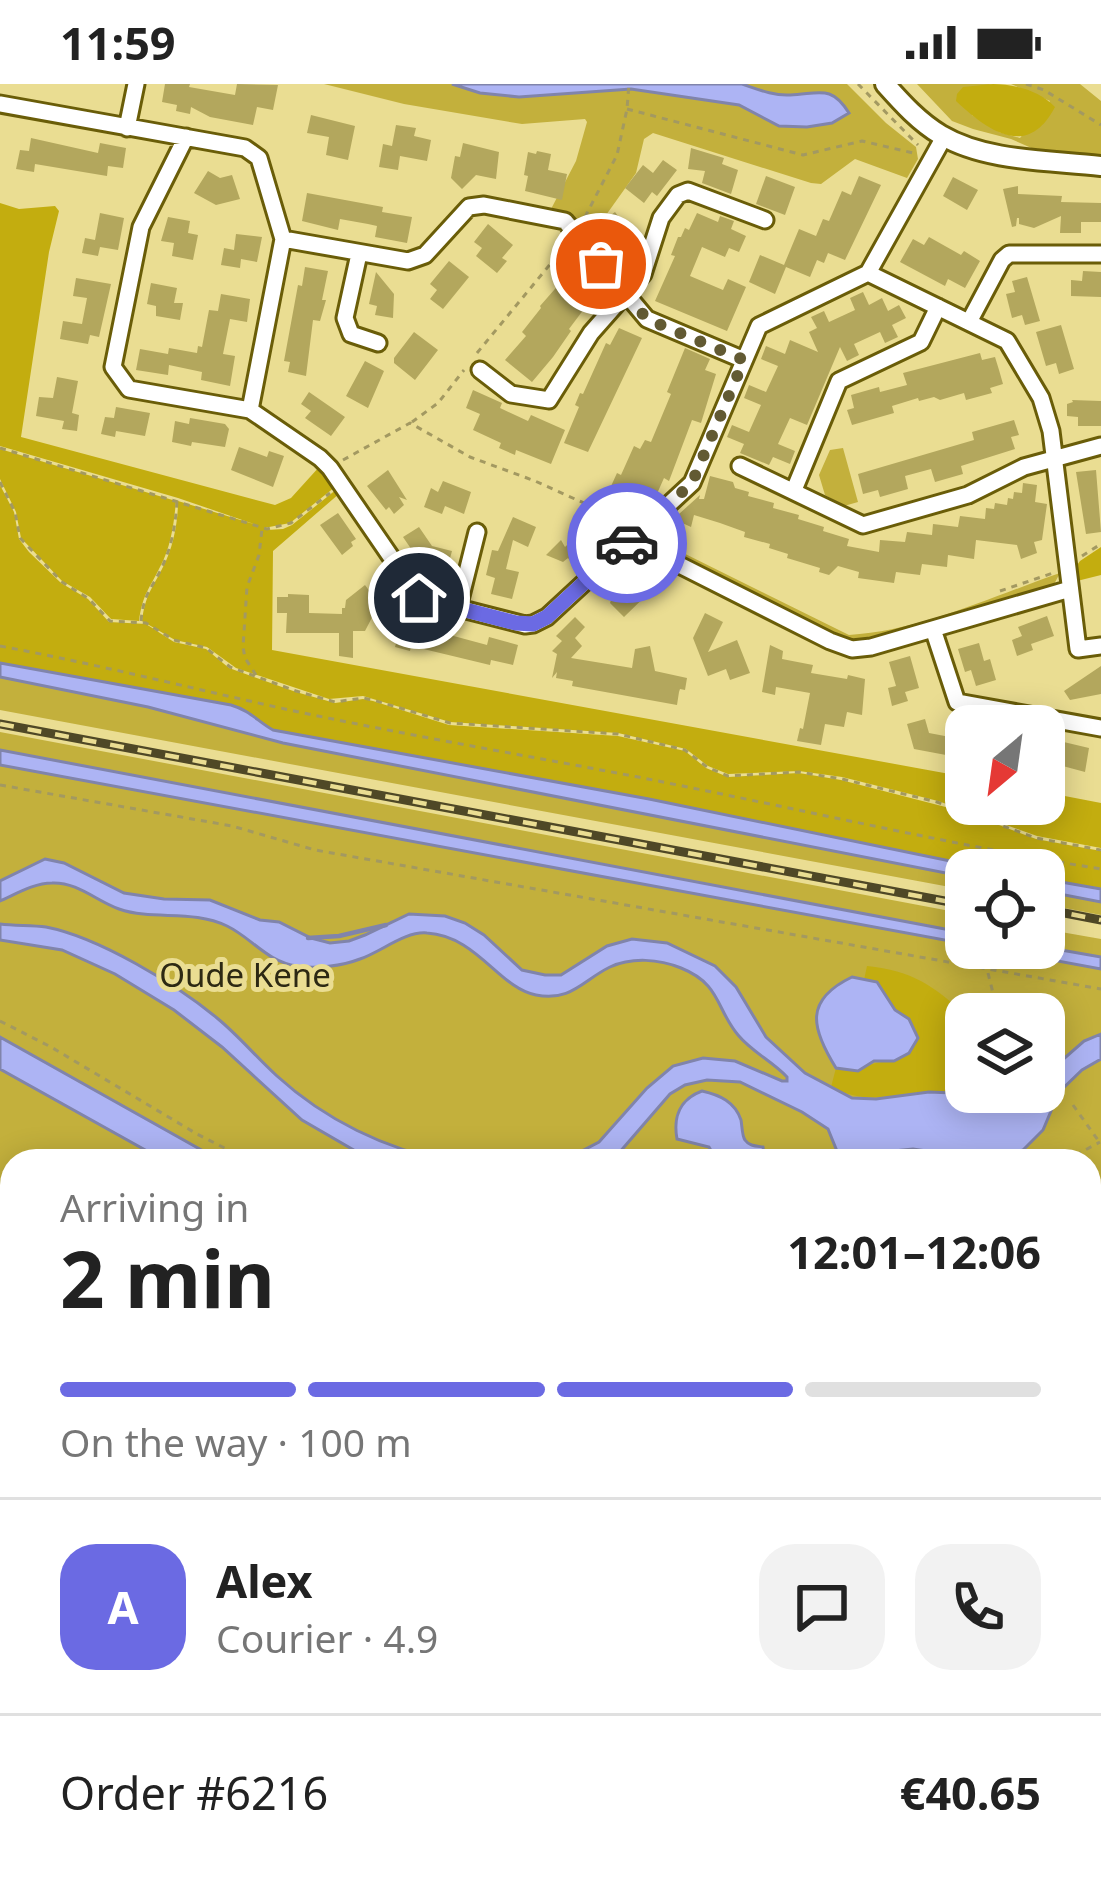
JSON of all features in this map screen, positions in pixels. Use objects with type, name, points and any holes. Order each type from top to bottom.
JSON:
[{"type":"street","points":[[127,128],[136,84]]},
{"type":"street","points":[[884,84],[913,115],[944,137],[993,153],[1101,166]]},
{"type":"street","points":[[0,104],[245,148],[259,158],[283,239],[250,410]]},
{"type":"street","points":[[186,137],[141,227],[113,367],[129,389],[250,410],[320,458],[419,598],[533,624],[692,483],[759,326],[868,273],[944,137]]},
{"type":"street","points":[[480,370],[511,394],[549,400],[591,333],[643,274],[661,218],[678,195],[688,190],[765,220]]},
{"type":"street","points":[[283,239],[408,261],[425,255],[470,207],[484,205],[565,221],[647,319],[744,360]]},
{"type":"street","points":[[359,254],[345,318],[351,334],[378,343]]},
{"type":"street","points":[[969,322],[1002,260],[1010,254],[1101,254]]},
{"type":"street","points":[[868,273],[1006,341],[1025,370],[1048,414],[1078,649],[1101,646]]},
{"type":"street","points":[[794,490],[839,381],[921,342],[938,307]]},
{"type":"street","points":[[740,466],[863,525],[968,495],[1012,472],[1101,446]]},
{"type":"street","points":[[458,608],[477,532]]},
{"type":"street","points":[[636,534],[843,647],[862,649],[1070,589]]},
{"type":"street","points":[[933,629],[957,702],[1101,728]]},
{"type":"path","points":[[330,468],[438,403],[576,234],[617,155],[629,84]]},
{"type":"path","points":[[1026,84],[1101,125]]},
{"type":"path","points":[[628,110],[802,155],[862,141],[932,160]]},
{"type":"path","points":[[410,424],[636,534]]},
{"type":"path","points":[[0,448],[276,529],[291,524],[341,484]]},
{"type":"path","points":[[0,482],[15,512],[20,538],[62,582],[89,598],[110,621],[155,627],[174,640],[206,647],[230,667],[257,677],[328,700],[363,698],[450,723],[618,734],[685,750],[728,776],[799,772],[842,778],[966,811],[1036,838],[1101,850]]},
{"type":"path","points":[[141,622],[143,599],[163,566],[174,530],[177,500]]},
{"type":"path","points":[[257,677],[243,647],[247,587],[259,555],[262,527]]},
{"type":"path","points":[[995,593],[1067,567]]},
{"type":"path","points":[[0,646],[485,751],[1101,869]]},
{"type":"path","points":[[0,785],[232,826],[315,850],[1101,989]]},
{"type":"path","points":[[988,970],[993,993]]},
{"type":"path","points":[[0,1022],[226,1149]]},
{"type":"path","points":[[1073,1106],[1100,1142]]},
{"type":"green space","points":[[324,84],[452,84],[519,97],[631,89],[739,105],[779,126],[848,112],[830,94],[777,94],[742,84],[847,84],[916,147],[918,159],[907,178],[855,159],[821,184],[653,133],[644,139],[636,173],[589,239],[574,218],[550,211],[576,161],[585,119],[522,124],[404,104]]},
{"type":"green space","points":[[917,84],[993,84],[984,86],[972,115],[999,132],[1020,138],[1050,101],[1011,84],[1080,84],[1101,101],[1101,157],[1043,153],[952,121]]},
{"type":"green space","points":[[843,448],[858,502],[844,506],[825,495],[819,475],[830,450]]},
{"type":"green space","points":[[653,538],[849,635],[930,620],[1060,573],[1052,588],[868,641],[848,642],[658,548]]},
{"type":"green space","points":[[0,677],[148,707],[283,743],[945,873],[945,886],[0,710]]},
{"type":"green space","name":"Oude Kene","points":[[0,732],[945,910],[945,969],[1065,969],[1065,933],[1101,939],[1101,1149],[180,1149],[0,1061]]},
{"type":"green space","points":[[1065,895],[1101,902],[1101,915],[1065,908]]},
{"type":"green space","points":[[0,1069],[143,1149],[0,1149]]},
{"type":"shaded area","points":[[993,84],[1027,90],[1055,107],[1033,132],[1008,135],[956,101],[963,87]]},
{"type":"shaded area","points":[[0,203],[19,209],[55,206],[59,211],[21,437],[275,505],[291,498],[320,466],[335,487],[290,523],[264,528],[292,525],[337,489],[340,493],[273,551],[272,650],[945,773],[945,803],[799,771],[728,774],[686,749],[618,733],[450,722],[363,696],[329,699],[236,668],[207,647],[175,640],[142,621],[147,598],[172,544],[178,501],[257,525],[0,446]]},
{"type":"shaded area","points":[[0,449],[176,501],[167,551],[139,621],[111,619],[90,597],[62,581],[21,538],[16,512],[0,479]]},
{"type":"shaded area","points":[[0,485],[14,512],[19,539],[29,552],[109,622],[146,624],[174,642],[206,649],[229,668],[335,703],[363,699],[449,725],[618,736],[685,751],[706,768],[728,777],[799,773],[841,780],[945,807],[945,825],[999,825],[1036,839],[1101,851],[1101,889],[1065,883],[1065,849],[945,849],[945,860],[649,799],[273,730],[231,705],[0,663]]},
{"type":"shaded area","points":[[1101,547],[1101,575],[1077,581],[1075,568]]},
{"type":"shaded area","points":[[1065,796],[1101,803],[1101,848],[1006,825],[1065,825]]},
{"type":"shaded area","points":[[867,966],[897,972],[945,998],[945,1092],[867,1097],[831,1087],[836,1068],[894,1061],[909,1019],[895,1010],[877,983],[864,980]]},
{"type":"water","points":[[452,84],[742,84],[777,94],[830,94],[849,113],[832,123],[779,126],[739,105],[631,89],[519,97]]},
{"type":"water","points":[[0,663],[231,705],[273,730],[649,799],[945,860],[945,873],[283,743],[148,707],[0,677]]},
{"type":"water","points":[[0,750],[945,929],[945,940],[0,765]]},
{"type":"water","points":[[45,859],[64,863],[124,893],[210,900],[330,943],[349,941],[409,914],[445,916],[484,935],[522,970],[545,975],[561,975],[607,946],[632,939],[667,943],[715,966],[736,987],[766,1037],[805,1073],[852,1098],[945,1093],[945,1113],[1050,1113],[1043,1130],[1024,1149],[836,1149],[828,1129],[802,1112],[740,1082],[707,1080],[670,1094],[622,1149],[586,1149],[599,1142],[673,1066],[703,1058],[735,1061],[782,1081],[787,1077],[738,1035],[704,982],[673,965],[627,962],[568,993],[536,995],[510,983],[474,952],[445,936],[410,935],[345,963],[297,966],[277,960],[214,921],[119,909],[61,884],[39,885],[0,901],[0,881]]},
{"type":"water","points":[[1065,883],[1101,889],[1101,902],[1065,895]]},
{"type":"water","points":[[0,924],[46,927],[136,964],[225,1025],[295,1092],[335,1119],[402,1149],[352,1149],[302,1120],[222,1047],[115,974],[62,950],[0,940]]},
{"type":"water","points":[[1065,951],[1101,957],[1101,969],[1065,962]]},
{"type":"water","points":[[852,977],[877,982],[895,1010],[909,1019],[918,1038],[909,1053],[894,1061],[874,1061],[858,1071],[836,1068],[821,1040],[817,1016],[826,995]]},
{"type":"water","points":[[1101,1034],[1101,1059],[1065,1086],[1065,1058]]},
{"type":"water","points":[[0,1037],[200,1149],[143,1149],[0,1069]]},
{"type":"water","points":[[702,1091],[721,1097],[735,1108],[745,1140],[763,1149],[710,1149],[677,1139],[676,1123],[688,1099]]},
{"type":"building","points":[[165,84],[190,84],[235,95],[237,84],[278,85],[273,110],[257,107],[253,125],[210,117],[191,107],[190,114],[176,111],[177,105],[162,102]]},
{"type":"building","points":[[311,115],[355,126],[348,160],[326,155],[329,137],[307,133]]},
{"type":"building","points":[[396,125],[416,128],[414,136],[431,140],[427,161],[400,156],[398,170],[379,167],[383,144],[392,146]]},
{"type":"building","points":[[31,138],[98,153],[100,143],[126,148],[123,168],[108,166],[107,176],[35,164],[34,172],[16,169],[20,150],[29,151]]},
{"type":"building","points":[[463,143],[499,152],[496,179],[476,175],[462,189],[451,178]]},
{"type":"building","points":[[691,148],[724,158],[722,164],[738,170],[731,194],[702,183],[705,171],[688,169]]},
{"type":"building","points":[[528,152],[551,154],[548,170],[567,174],[562,200],[525,191]]},
{"type":"building","points":[[663,160],[677,170],[657,196],[652,192],[644,203],[625,188],[643,165],[653,173]]},
{"type":"building","points":[[208,171],[220,178],[232,175],[240,199],[216,205],[194,193]]},
{"type":"building","points":[[766,176],[795,187],[785,215],[756,204]]},
{"type":"building","points":[[859,176],[881,185],[845,260],[828,253],[824,263],[817,260],[810,277],[786,267],[775,294],[749,282],[760,255],[784,265],[799,229],[816,236],[823,219],[829,221],[842,191],[851,195]]},
{"type":"building","points":[[953,177],[978,190],[967,210],[943,196]]},
{"type":"building","points":[[1018,186],[1018,194],[1101,203],[1101,222],[1081,222],[1081,233],[1060,233],[1061,216],[1034,228],[1019,224],[1017,218],[1012,227],[1003,189]]},
{"type":"building","points":[[307,193],[412,217],[407,243],[375,237],[377,226],[368,224],[340,219],[338,230],[302,221]]},
{"type":"building","points":[[615,212],[639,245],[621,259],[602,233],[608,228],[603,221]]},
{"type":"building","points":[[100,213],[124,218],[118,250],[100,247],[98,256],[82,253],[85,238],[95,240]]},
{"type":"building","points":[[697,213],[718,222],[720,216],[734,221],[731,229],[746,236],[739,252],[729,248],[725,257],[702,247],[690,276],[723,290],[728,279],[746,287],[727,331],[655,301],[675,256],[671,255],[678,237],[685,228],[689,230]]},
{"type":"building","points":[[168,217],[190,221],[188,233],[198,235],[193,260],[172,256],[174,243],[161,241]]},
{"type":"building","points":[[488,224],[513,245],[497,273],[476,256],[482,248],[474,242]]},
{"type":"building","points":[[236,234],[262,237],[257,262],[241,259],[240,268],[221,265],[224,248],[234,250]]},
{"type":"building","points":[[929,237],[980,261],[965,288],[948,279],[945,286],[900,262],[913,239],[924,245]]},
{"type":"building","points":[[449,261],[469,277],[443,309],[430,299],[437,290],[430,284]]},
{"type":"building","points":[[576,265],[599,289],[532,382],[505,360],[526,336],[522,332],[540,306]]},
{"type":"building","points":[[305,267],[328,271],[320,321],[313,320],[306,376],[288,372],[290,362],[284,361]]},
{"type":"building","points":[[1083,271],[1101,272],[1101,297],[1071,296],[1071,280],[1082,281]]},
{"type":"building","points":[[376,272],[394,294],[393,318],[375,315],[377,306],[369,304]]},
{"type":"building","points":[[1027,277],[1040,321],[1025,325],[1022,315],[1012,318],[1006,294],[1015,292],[1012,281]]},
{"type":"building","points":[[76,278],[111,284],[99,337],[90,335],[88,344],[60,339],[63,321],[82,324],[87,298],[73,296]]},
{"type":"building","points":[[151,283],[177,288],[174,303],[183,303],[180,320],[156,316],[156,306],[147,304]]},
{"type":"building","points":[[863,292],[869,305],[882,298],[888,311],[899,305],[906,318],[892,325],[898,337],[885,343],[880,332],[854,344],[859,355],[847,361],[840,347],[807,425],[790,418],[778,444],[795,451],[790,464],[773,457],[769,465],[740,453],[744,444],[727,437],[732,425],[749,432],[761,405],[744,398],[749,385],[766,392],[778,366],[761,359],[766,346],[785,354],[790,340],[818,352],[809,332],[817,328],[811,317],[824,311],[829,322],[855,310],[850,298]]},
{"type":"building","points":[[221,294],[250,299],[247,322],[230,319],[223,354],[235,356],[230,386],[201,380],[202,372],[169,365],[168,375],[136,370],[140,349],[197,353],[209,310],[218,311]]},
{"type":"building","points":[[1061,325],[1074,369],[1059,374],[1056,363],[1046,366],[1036,332]]},
{"type":"building","points":[[619,328],[642,338],[588,452],[564,443],[580,393]]},
{"type":"building","points":[[414,332],[438,350],[415,380],[394,363]]},
{"type":"building","points":[[685,348],[710,359],[705,370],[716,374],[701,423],[692,420],[669,481],[664,478],[656,496],[650,493],[640,513],[607,495],[634,446],[640,449],[645,440],[651,442]]},
{"type":"building","points":[[980,353],[982,360],[995,357],[999,370],[1003,384],[990,388],[992,393],[966,400],[964,393],[940,400],[918,398],[892,406],[894,413],[852,425],[847,410],[854,408],[851,395],[907,385],[903,373]]},
{"type":"building","points":[[365,361],[384,371],[368,408],[346,396]]},
{"type":"building","points":[[57,377],[78,381],[72,413],[79,415],[77,431],[62,429],[64,421],[36,416],[39,397],[53,398]]},
{"type":"building","points":[[473,390],[528,421],[531,415],[565,430],[551,464],[516,450],[515,455],[473,430],[480,414],[466,408]]},
{"type":"building","points":[[309,392],[345,417],[331,436],[305,418],[311,411],[301,404]]},
{"type":"building","points":[[1072,400],[1101,401],[1101,426],[1078,426],[1078,417],[1067,416]]},
{"type":"building","points":[[116,407],[150,413],[145,436],[116,431],[115,437],[101,434],[105,417],[114,418]]},
{"type":"building","points":[[190,418],[225,424],[229,429],[225,447],[172,442],[175,421],[189,424]]},
{"type":"building","points":[[1014,420],[1019,435],[1011,437],[1015,449],[961,466],[963,474],[935,482],[931,469],[905,476],[908,489],[880,497],[878,490],[863,494],[858,474],[974,440],[972,432]]},
{"type":"building","points":[[239,447],[267,457],[269,451],[284,456],[273,487],[231,470]]},
{"type":"building","points":[[388,470],[407,500],[399,497],[404,505],[394,514],[367,486]]},
{"type":"building","points":[[1096,470],[1101,532],[1086,534],[1076,472]]},
{"type":"building","points":[[710,476],[733,482],[735,488],[749,492],[748,496],[774,503],[773,508],[849,539],[847,546],[879,552],[880,540],[905,542],[907,532],[932,535],[933,524],[958,527],[960,516],[985,519],[986,508],[994,509],[995,503],[1007,505],[1014,492],[1022,493],[1023,483],[1037,485],[1035,502],[1047,504],[1042,540],[1034,542],[1037,553],[1021,559],[1017,545],[976,540],[974,559],[948,555],[947,567],[922,564],[920,575],[896,572],[894,583],[858,578],[859,572],[838,566],[829,575],[720,523],[694,515],[691,527],[678,521],[679,514],[700,495],[704,499]]},
{"type":"building","points":[[443,481],[471,492],[464,514],[445,506],[442,514],[424,507],[431,488],[438,492]]},
{"type":"building","points":[[338,513],[356,539],[342,555],[320,525]]},
{"type":"building","points":[[513,517],[536,527],[528,547],[513,540],[506,569],[519,572],[512,599],[491,594],[495,578],[486,575],[492,550],[498,551]]},
{"type":"building","points":[[419,527],[432,546],[452,551],[447,569],[420,562],[403,537]]},
{"type":"building","points":[[583,530],[595,545],[574,565],[568,558],[563,562],[546,555],[561,540],[565,547]]},
{"type":"building","points":[[637,565],[658,575],[660,582],[624,617],[610,603],[616,586],[610,583],[626,568]]},
{"type":"building","points":[[365,585],[379,604],[365,631],[353,631],[353,658],[339,656],[339,633],[286,633],[287,613],[277,613],[277,597],[309,595],[309,613],[342,614],[346,600]]},
{"type":"building","points":[[705,613],[723,622],[708,652],[737,640],[750,673],[730,680],[726,669],[708,676],[693,638]]},
{"type":"building","points":[[1047,616],[1054,636],[1031,644],[1033,650],[1017,656],[1012,640],[1022,636],[1018,627]]},
{"type":"building","points":[[575,617],[585,627],[575,638],[582,646],[571,658],[632,668],[635,649],[650,646],[655,671],[687,678],[677,705],[572,686],[573,681],[556,678],[557,672],[552,678],[557,654],[552,651],[562,641],[556,636]]},
{"type":"building","points":[[402,620],[431,628],[433,621],[453,626],[450,635],[487,645],[489,637],[518,645],[513,665],[395,647]]},
{"type":"building","points":[[979,643],[996,680],[976,686],[971,670],[965,672],[958,649]]},
{"type":"building","points":[[770,645],[783,651],[782,659],[813,665],[811,673],[865,679],[862,715],[847,712],[844,727],[825,724],[821,745],[797,741],[810,693],[776,687],[775,695],[762,692]]},
{"type":"building","points":[[910,656],[919,688],[905,692],[908,701],[892,706],[888,688],[896,686],[889,662]]},
{"type":"building","points":[[1101,666],[1101,694],[1070,700],[1064,691]]},
{"type":"building","points":[[925,719],[929,733],[945,736],[945,755],[914,749],[907,724]]},
{"type":"building","points":[[1065,742],[1089,748],[1085,772],[1065,767]]},
{"type":"waterway","points":[[308,938],[386,925]]},
{"type":"railway","points":[[0,724],[945,901]]},
{"type":"railway","points":[[1065,913],[1101,920]]},
{"type":"way so far","points":[[601,264],[647,319],[744,360],[692,483],[627,543]]},
{"type":"route","points":[[419,598],[533,624],[547,617],[627,543]]}]
